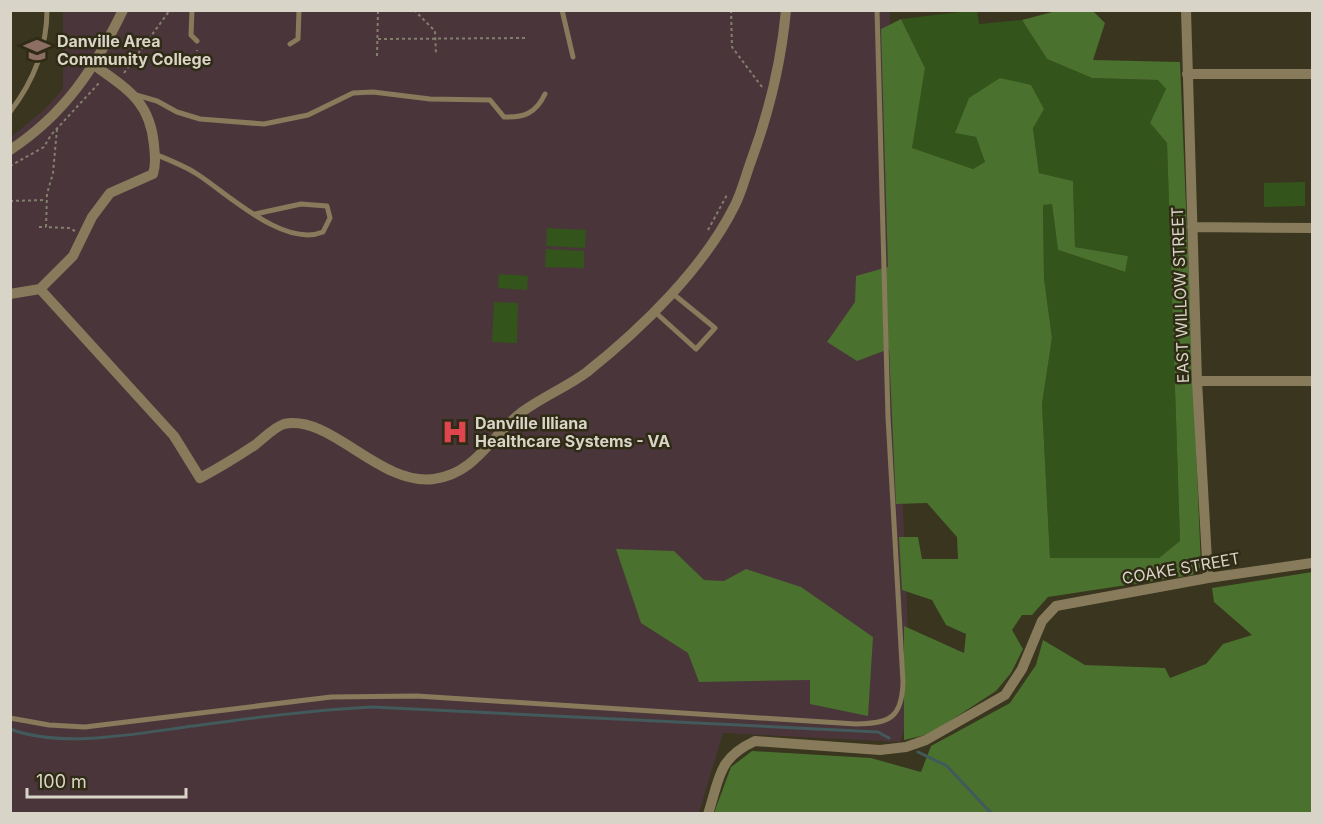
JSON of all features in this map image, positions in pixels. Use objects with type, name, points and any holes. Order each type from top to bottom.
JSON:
[{"type":"street","points":[[10,150],[39,131],[82,83],[123,10]]},
{"type":"street","points":[[40,289],[174,436],[200,478],[252,447],[281,424],[296,423],[313,426],[368,458],[407,477],[432,479],[457,472],[486,451],[520,413],[586,373],[655,312],[696,264],[734,207],[764,126],[775,89],[786,10]]},
{"type":"street","name":"EAST WILLOW STREET","points":[[1186,10],[1197,381],[1208,578]]},
{"type":"street","points":[[10,294],[40,289],[73,256],[92,217],[110,193],[153,174],[155,154],[148,118],[142,103],[94,65]]},
{"type":"street","points":[[1187,74],[1312,74]]},
{"type":"street","points":[[1192,227],[1312,228]]},
{"type":"street","points":[[1197,381],[1312,381]]},
{"type":"street","name":"COAKE STREET","points":[[708,813],[725,761],[737,749],[755,741],[880,750],[906,747],[926,740],[1005,694],[1022,669],[1042,621],[1056,606],[1208,578],[1312,563]]},
{"type":"lane","points":[[10,112],[31,79],[42,50],[47,10]]},
{"type":"lane","points":[[192,10],[191,35],[197,41]]},
{"type":"lane","points":[[290,44],[298,39],[299,10]]},
{"type":"lane","points":[[562,10],[573,57]]},
{"type":"lane","points":[[10,718],[49,725],[85,727],[331,697],[372,696],[417,696],[856,724],[879,723],[891,718],[899,709],[903,682],[888,417],[876,10]]},
{"type":"lane","points":[[134,95],[157,101],[177,112],[200,119],[264,124],[308,115],[354,93],[398,93],[430,99],[490,100],[504,117],[520,118],[538,107],[545,94]]},
{"type":"lane","points":[[155,154],[196,173],[255,214],[283,230],[315,236],[323,232],[330,218],[327,206],[316,203],[255,214]]},
{"type":"lane","points":[[655,312],[696,349],[715,328],[672,293]]},
{"type":"path","points":[[120,78],[170,10]]},
{"type":"path","points":[[377,56],[378,10]]},
{"type":"path","points":[[414,10],[433,27],[437,39],[436,54]]},
{"type":"path","points":[[731,10],[734,52],[765,92]]},
{"type":"path","points":[[378,39],[527,38]]},
{"type":"path","points":[[196,63],[197,41]]},
{"type":"path","points":[[10,166],[25,155],[37,152],[99,83],[106,86]]},
{"type":"path","points":[[46,227],[46,200],[53,173],[57,129]]},
{"type":"path","points":[[706,232],[733,184]]},
{"type":"path","points":[[10,201],[46,200]]},
{"type":"path","points":[[39,227],[69,228],[84,236]]},
{"type":"shaded area","name":"Danville Illiana Healthcare Systems - VA","points":[[63,11],[890,11],[889,156],[911,709],[900,742],[723,733],[699,813],[11,814],[11,137],[45,109],[63,89]]},
{"type":"green space","points":[[977,10],[979,24],[1022,20],[1047,59],[1092,78],[1158,80],[1167,89],[1150,123],[1167,143],[1180,542],[1159,558],[1050,558],[1042,404],[1052,338],[1044,278],[1043,204],[1052,204],[1058,250],[1124,272],[1128,256],[1075,247],[1073,181],[1039,173],[1033,127],[956,133],[976,137],[985,162],[973,169],[911,148],[925,68],[901,19]]},
{"type":"green space","points":[[1056,11],[1093,11],[1105,23],[1093,60],[1180,62],[1201,567],[1192,575],[1048,597],[1032,615],[1022,615],[1012,630],[1023,649],[1011,673],[996,691],[930,734],[904,740],[904,626],[964,653],[966,634],[946,625],[932,600],[902,590],[899,537],[918,537],[922,559],[958,559],[957,537],[927,503],[896,504],[889,349],[857,361],[827,342],[855,302],[856,276],[888,267],[881,29],[901,19],[925,68],[912,148],[973,169],[985,162],[976,137],[955,133],[969,98],[1000,78],[1031,85],[1044,109],[1033,128],[1039,173],[1073,181],[1075,247],[1128,256],[1125,272],[1058,250],[1052,204],[1043,205],[1044,278],[1052,338],[1042,404],[1050,558],[1159,558],[1180,541],[1167,143],[1150,123],[1166,89],[1158,80],[1092,78],[1047,59],[1022,20]]},
{"type":"green space","points":[[1305,182],[1305,206],[1264,207],[1264,183]]},
{"type":"green space","points":[[547,228],[586,230],[585,248],[546,246]]},
{"type":"green space","points":[[546,249],[584,251],[584,268],[545,267]]},
{"type":"green space","points":[[499,274],[528,276],[527,290],[498,288]]},
{"type":"green space","points":[[494,302],[518,303],[517,343],[492,342]]},
{"type":"green space","points":[[616,549],[674,551],[704,580],[724,581],[746,569],[801,587],[873,637],[868,716],[810,704],[810,680],[699,682],[688,653],[641,623]]},
{"type":"green space","points":[[1312,572],[1312,813],[714,813],[731,767],[752,751],[871,758],[921,772],[931,746],[1010,703],[1036,665],[1043,640],[1085,665],[1165,668],[1170,678],[1206,664],[1223,644],[1252,635],[1214,602],[1212,588]]},
{"type":"waterway","points":[[10,729],[53,738],[101,738],[282,715],[372,707],[878,732],[889,738]]},
{"type":"waterway","points":[[918,752],[947,766],[992,814]]},
{"type":"place","name":"Danville Area Community College","points":[[37,50]]},
{"type":"place","name":"Danville Illiana Healthcare Systems - VA","points":[[455,432]]}]
